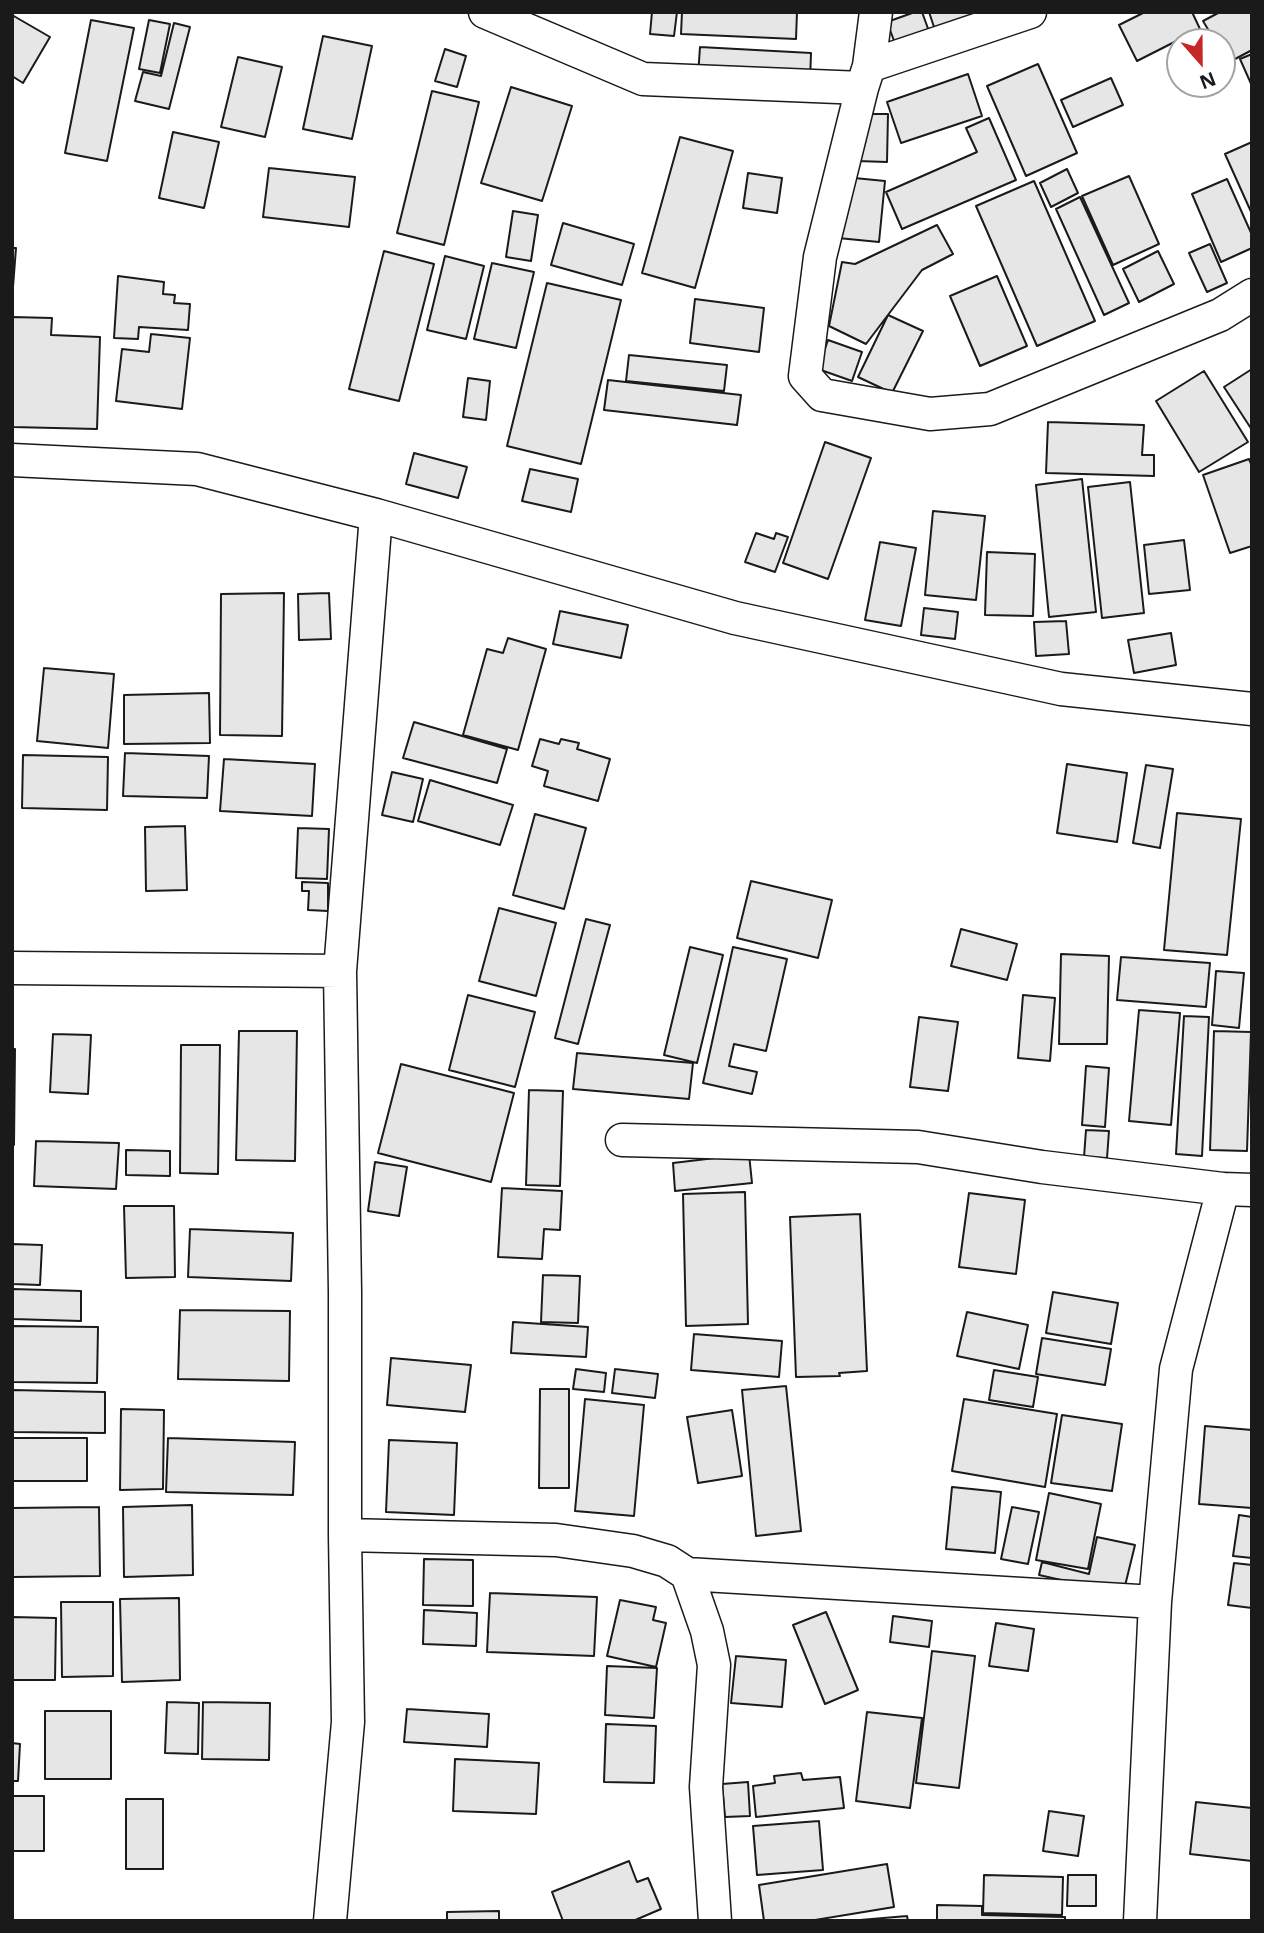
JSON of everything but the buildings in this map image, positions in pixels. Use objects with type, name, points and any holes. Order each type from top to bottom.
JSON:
[{"type":"street","points":[[485,12],[643,79],[865,77],[1030,12]]},
{"type":"street","points":[[876,12],[865,77],[820,257],[805,376],[822,395],[930,414],[990,409],[1220,315],[1252,295]]},
{"type":"street","points":[[12,460],[197,469],[376,515],[735,618],[1061,689],[1252,709]]},
{"type":"street","points":[[330,1921],[348,1722],[340,971],[376,515]]},
{"type":"street","points":[[12,968],[340,971]]},
{"type":"street","points":[[622,1140],[918,1147],[1042,1167],[1237,1190],[1176,1369],[1155,1602],[1140,1921]]},
{"type":"street","points":[[345,1535],[556,1539],[634,1551],[667,1561],[687,1574],[1155,1602]]},
{"type":"street","points":[[687,1574],[707,1631],[714,1665],[706,1787],[715,1921]]}]
